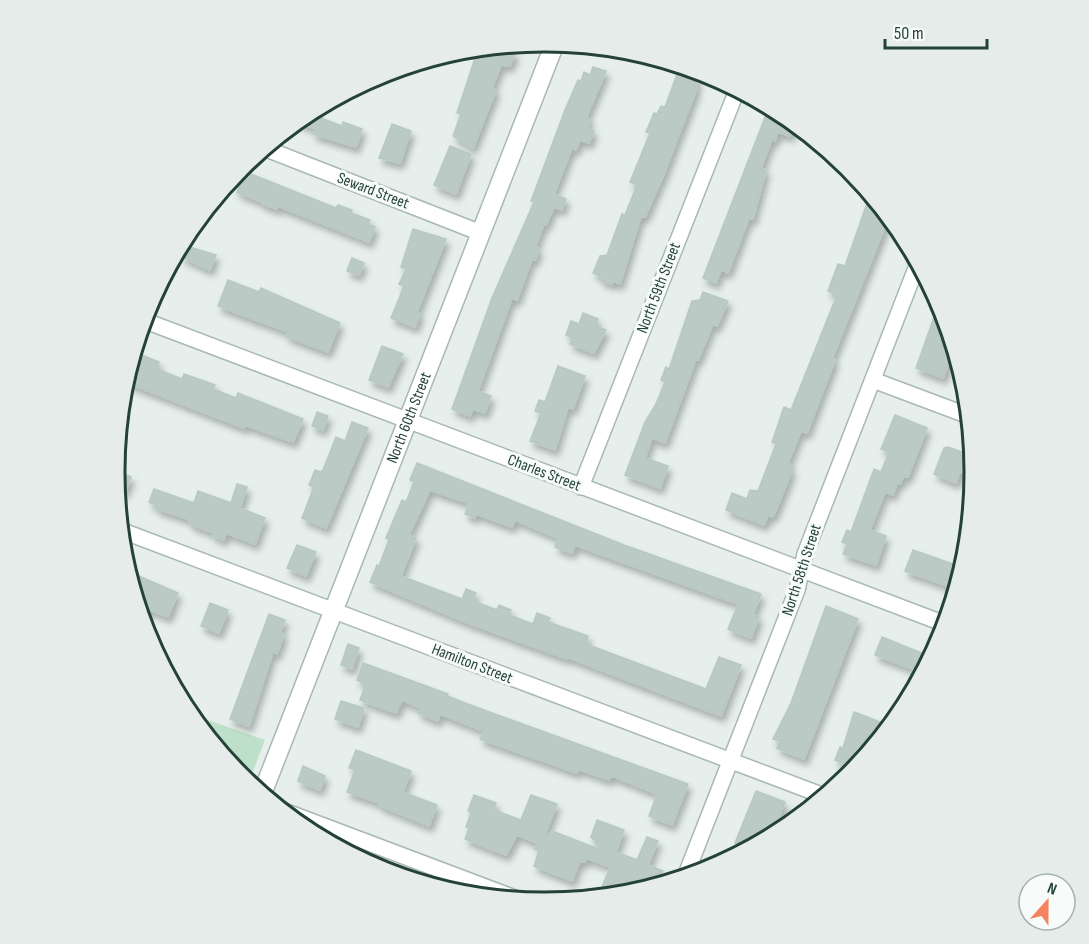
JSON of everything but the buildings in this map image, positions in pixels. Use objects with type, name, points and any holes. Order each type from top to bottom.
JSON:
[{"type":"street","name":"North 60th Street","points":[[266,785],[551,52]]},
{"type":"street","name":"North 59th Street","points":[[581,487],[734,98]]},
{"type":"street","name":"Seward Street","points":[[274,152],[481,233]]},
{"type":"street","name":"North 58th Street","points":[[690,865],[797,590],[805,554],[914,273]]},
{"type":"street","name":"Charles Street","points":[[152,324],[937,621]]},
{"type":"street","points":[[873,380],[959,412]]},
{"type":"street","name":"Hamilton Street","points":[[130,534],[815,792]]},
{"type":"street","points":[[316,824],[486,887]]},
{"type":"green space","points":[[207,720],[265,740],[252,773],[229,749]]}]
